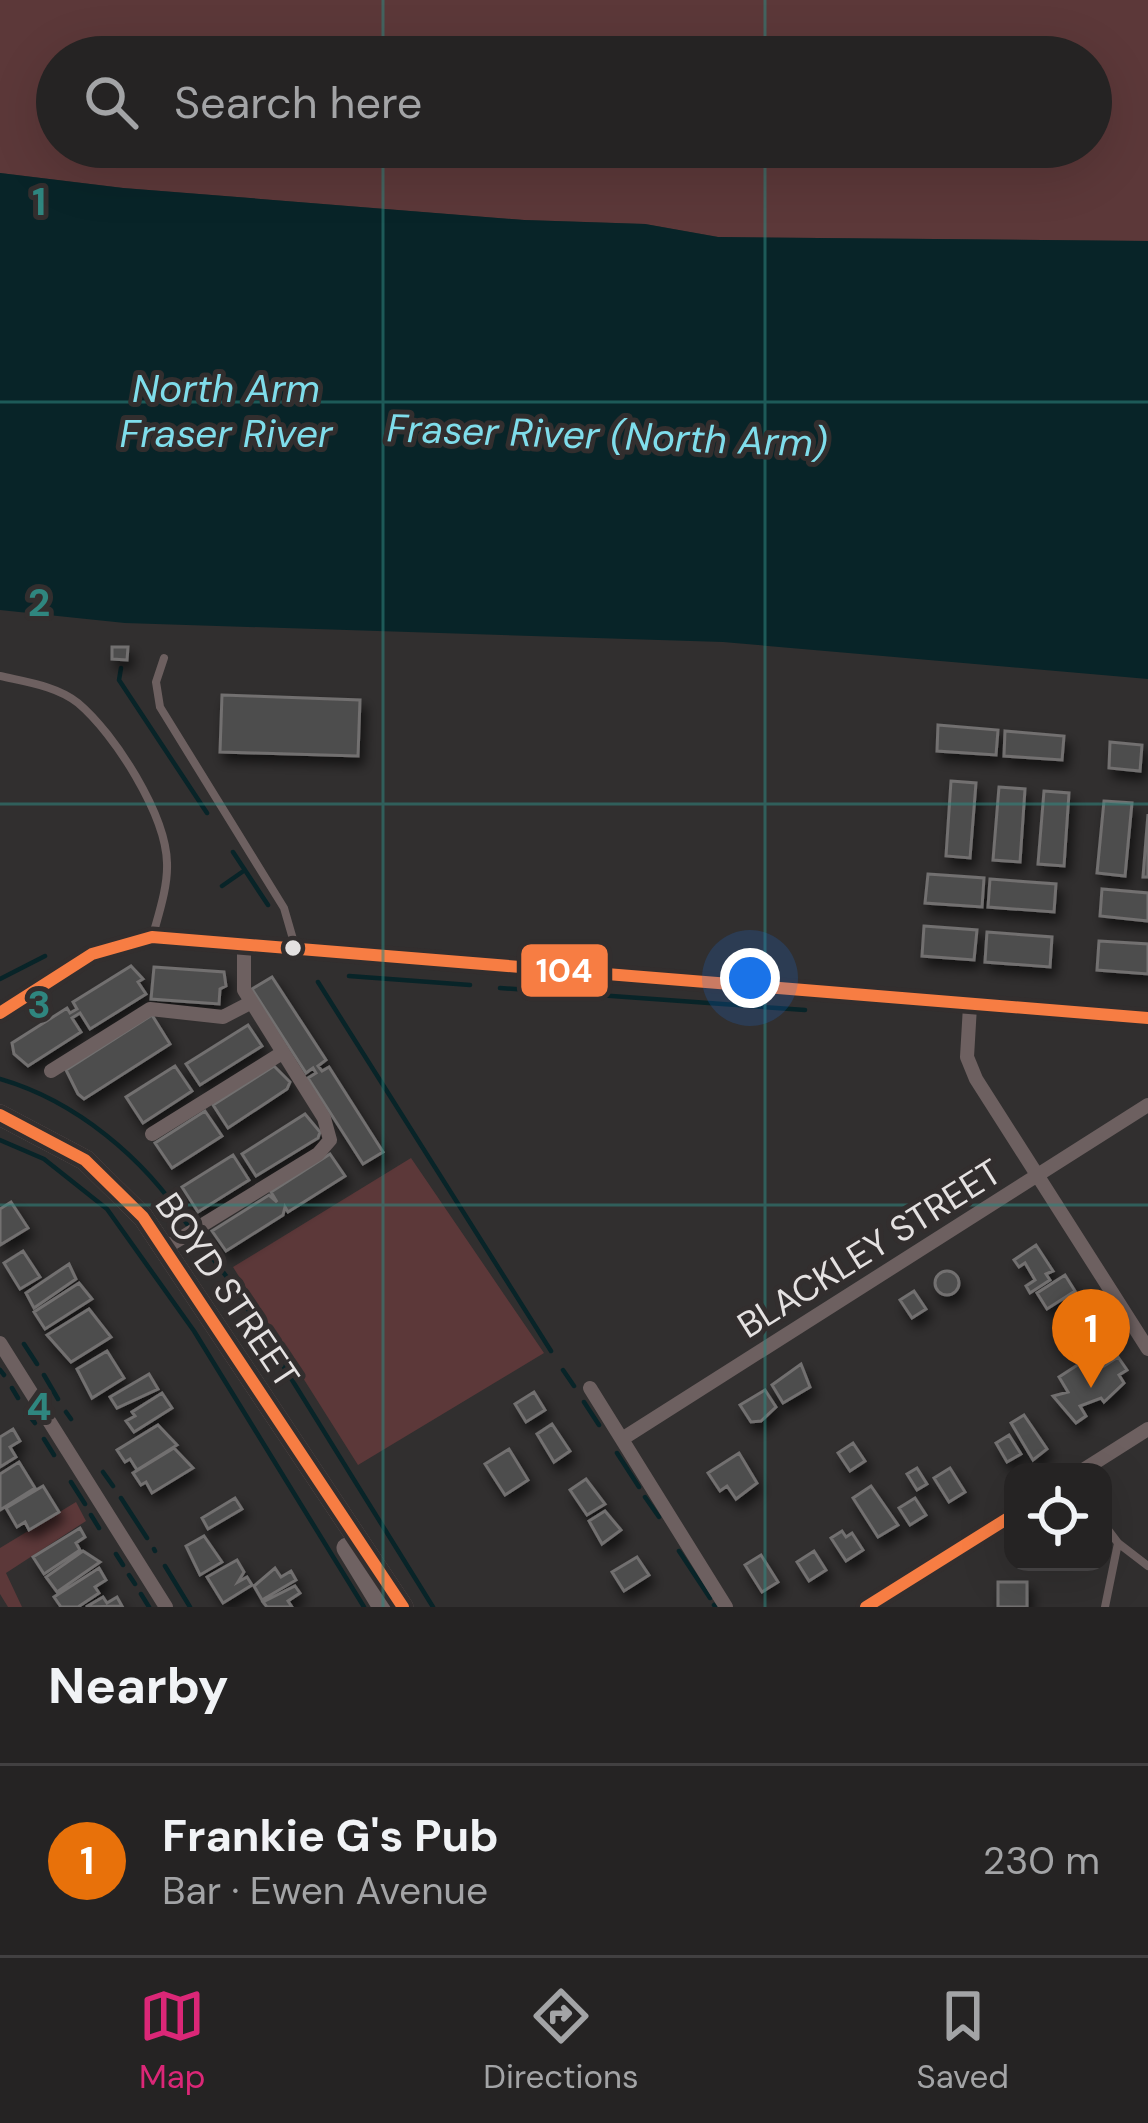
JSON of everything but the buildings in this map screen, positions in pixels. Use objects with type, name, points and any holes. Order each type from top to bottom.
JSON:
[{"type":"main road","name":"BOYD STREET","points":[[0,1114],[52,1138],[102,1173],[165,1248],[319,1487],[403,1607]]},
{"type":"main road","name":"BOYD STREET","points":[[319,1487],[382,1607]]},
{"type":"street","points":[[0,1013],[92,954],[152,937],[1148,1018]]},
{"type":"street","points":[[165,1248],[327,1147],[330,1130],[324,1118],[244,990],[244,942]]},
{"type":"street","points":[[51,1071],[150,1009],[223,1017],[250,1003]]},
{"type":"street","points":[[970,1006],[967,1058],[1148,1348]]},
{"type":"street","points":[[152,1134],[282,1053]]},
{"type":"street","name":"BLACKLEY STREET","points":[[622,1439],[1148,1106]]},
{"type":"street","points":[[0,1343],[166,1607]]},
{"type":"street","points":[[590,1388],[726,1607]]},
{"type":"street","points":[[1094,1463],[1148,1429]]},
{"type":"street","points":[[866,1607],[1004,1521]]},
{"type":"lane","points":[[164,658],[156,682],[160,707],[284,908],[295,946]]},
{"type":"lane","points":[[0,676],[49,688],[76,701],[140,786],[164,831],[168,867],[152,937]]},
{"type":"lane","points":[[1112,1535],[1148,1566]]},
{"type":"lane","points":[[1105,1607],[1118,1543]]},
{"type":"shaded area","points":[[0,0],[1148,0],[1148,241],[718,237],[645,224],[524,220],[123,188],[0,173]]},
{"type":"shaded area","points":[[411,1158],[544,1353],[358,1465],[233,1267]]},
{"type":"shaded area","points":[[76,1502],[86,1521],[6,1573],[22,1607],[8,1607],[0,1594],[0,1548]]},
{"type":"water","name":"North Arm Fraser River","points":[[0,173],[123,188],[524,220],[645,224],[718,237],[1148,241],[1148,679],[723,642],[125,623],[0,610]]},
{"type":"waterway","points":[[121,668],[119,680],[207,813]]},
{"type":"waterway","points":[[233,852],[268,905]]},
{"type":"waterway","points":[[222,886],[245,870]]},
{"type":"waterway","points":[[0,979],[45,956]]},
{"type":"waterway","points":[[349,976],[470,985]]},
{"type":"waterway","points":[[318,982],[551,1351]]},
{"type":"waterway","points":[[500,988],[805,1010]]},
{"type":"waterway","points":[[0,1079],[55,1102],[106,1135],[150,1177],[187,1224]]},
{"type":"waterway","points":[[0,1140],[44,1159],[107,1209],[194,1331],[364,1607]]},
{"type":"waterway","points":[[200,1242],[233,1285],[433,1607]]},
{"type":"waterway","points":[[24,1344],[37,1364]]},
{"type":"waterway","points":[[0,1370],[4,1375]]},
{"type":"waterway","points":[[563,1370],[574,1386]]},
{"type":"waterway","points":[[44,1375],[58,1399]]},
{"type":"waterway","points":[[12,1388],[18,1398]]},
{"type":"waterway","points":[[584,1402],[599,1425]]},
{"type":"waterway","points":[[66,1412],[71,1419]]},
{"type":"waterway","points":[[28,1414],[35,1423]]},
{"type":"waterway","points":[[44,1439],[54,1455]]},
{"type":"waterway","points":[[617,1453],[639,1487]]},
{"type":"waterway","points":[[103,1472],[113,1486]]},
{"type":"waterway","points":[[71,1482],[85,1504]]},
{"type":"waterway","points":[[645,1497],[659,1517]]},
{"type":"waterway","points":[[121,1498],[147,1538]]},
{"type":"waterway","points":[[91,1515],[99,1528]]},
{"type":"waterway","points":[[679,1551],[710,1598]]},
{"type":"waterway","points":[[116,1554],[123,1565]]},
{"type":"waterway","points":[[165,1566],[190,1607]]},
{"type":"waterway","points":[[129,1575],[135,1584]]},
{"type":"waterway","points":[[141,1594],[149,1607]]},
{"type":"transit line","name":"104","points":[[0,1013],[92,954],[152,937],[1148,1018]]},
{"type":"transit line","name":"104","points":[[0,1115],[85,1160],[143,1217],[403,1607]]},
{"type":"transit line","name":"104","points":[[866,1607],[1004,1521]]},
{"type":"place","name":"Frankie G's Pub","points":[[1091,1388]]},
{"type":"water label","name":"Fraser River (North Arm)","points":[[607,435]]}]
